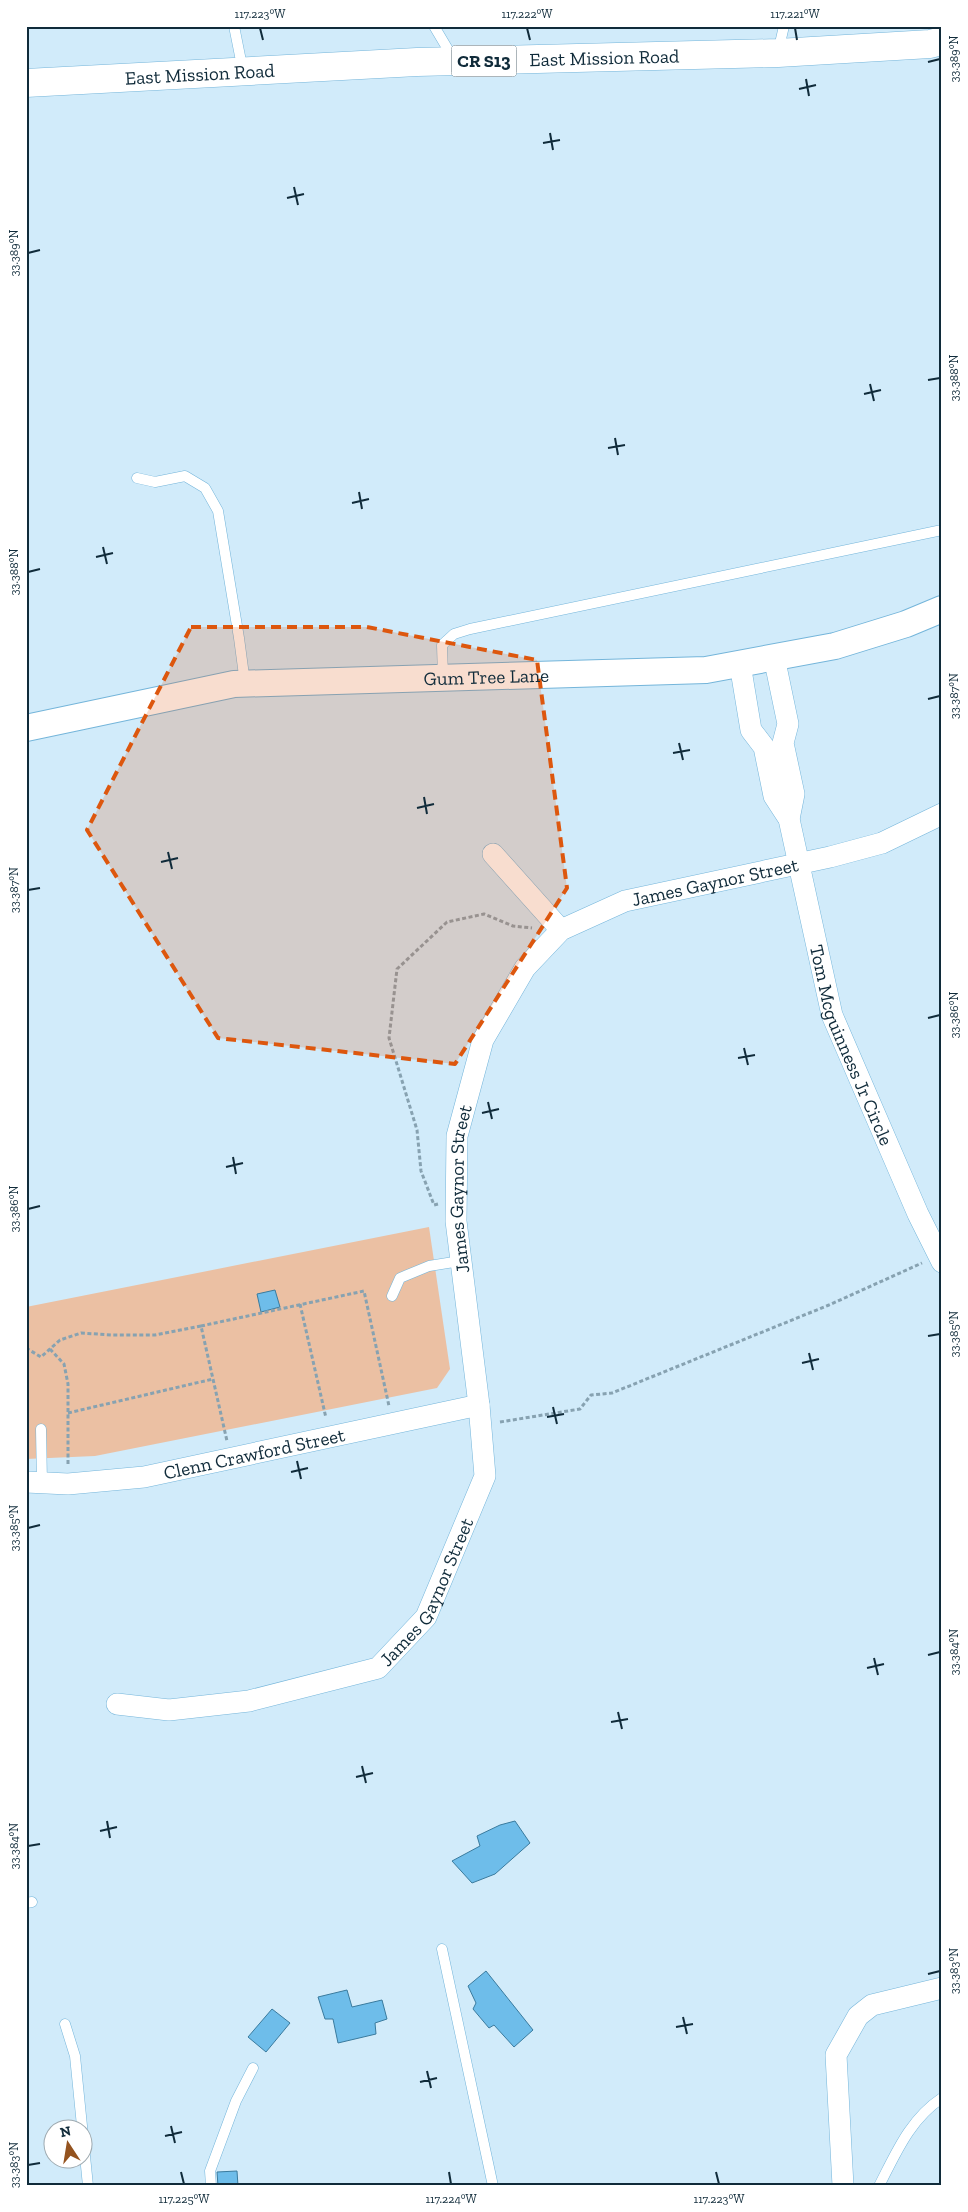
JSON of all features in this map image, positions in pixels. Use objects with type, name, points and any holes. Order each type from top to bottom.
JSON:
[{"type":"main road","name":"East Mission Road","points":[[26,83],[455,61],[778,53],[930,44],[942,41]]},
{"type":"street","name":"Gum Tree Lane","points":[[26,728],[234,684],[706,670],[835,646],[906,624],[942,609]]},
{"type":"street","name":"Tom Mcguinness Jr Circle","points":[[773,745],[788,724],[774,657]]},
{"type":"street","name":"Tom Mcguinness Jr Circle","points":[[740,664],[751,730],[773,745],[794,794],[789,819],[832,1015],[918,1214],[940,1259]]},
{"type":"street","name":"James Gaynor Street","points":[[117,1704],[168,1710],[249,1701],[378,1668],[426,1617],[485,1476],[480,1415],[456,1221],[457,1136],[483,1040],[525,968],[561,930],[625,900],[800,865],[882,843],[942,814]]},
{"type":"street","points":[[493,854],[561,930]]},
{"type":"street","name":"Clenn Crawford Street","points":[[34,1483],[68,1484],[144,1476],[393,1424],[480,1415]]},
{"type":"street","points":[[843,2186],[836,2055],[858,2016],[872,2005],[942,1988]]},
{"type":"lane","points":[[234,26],[243,72]]},
{"type":"lane","points":[[434,26],[455,61]]},
{"type":"lane","points":[[778,53],[784,26]]},
{"type":"lane","points":[[137,478],[155,482],[185,476],[205,488],[218,511],[245,684]]},
{"type":"lane","points":[[443,678],[442,645],[454,634],[470,629],[942,530]]},
{"type":"lane","points":[[392,1296],[400,1278],[429,1266],[460,1261]]},
{"type":"lane","points":[[34,1483],[41,1429]]},
{"type":"lane","points":[[442,1950],[493,2186]]},
{"type":"lane","points":[[65,2024],[75,2056],[88,2186]]},
{"type":"lane","points":[[211,2186],[210,2171],[236,2101],[253,2068]]},
{"type":"lane","points":[[879,2186],[917,2119],[942,2098]]},
{"type":"path","points":[[456,1202],[434,1204],[421,1171],[417,1130],[389,1038],[397,969],[447,922],[484,914],[513,926],[561,930]]},
{"type":"path","points":[[480,1415],[580,1409],[591,1395],[612,1393],[940,1259]]},
{"type":"path","points":[[26,1348],[41,1357],[60,1340],[81,1333],[154,1335],[364,1291],[393,1424]]},
{"type":"path","points":[[300,1304],[330,1437]]},
{"type":"path","points":[[201,1326],[231,1458]]},
{"type":"path","points":[[50,1349],[64,1364],[68,1384],[68,1484]]},
{"type":"path","points":[[68,1413],[213,1379]]},
{"type":"highlighted area","points":[[191,627],[367,627],[537,660],[567,888],[455,1064],[218,1038],[87,830]]},
{"type":"shaded area","points":[[429,1227],[450,1369],[437,1388],[95,1456],[26,1459],[26,1307]]},
{"type":"building","points":[[275,1290],[280,1307],[261,1312],[257,1294]]},
{"type":"building","points":[[515,1821],[530,1843],[495,1874],[472,1883],[452,1861],[480,1846],[477,1836],[500,1825]]},
{"type":"building","points":[[486,1971],[533,2030],[514,2047],[494,2025],[489,2028],[473,2009],[476,2003],[468,1986]]},
{"type":"building","points":[[347,1990],[352,2007],[382,2000],[387,2019],[375,2023],[376,2034],[338,2043],[333,2019],[325,2019],[318,1997]]},
{"type":"building","points":[[272,2009],[290,2023],[266,2052],[248,2037]]},
{"type":"building","points":[[237,2171],[238,2186],[218,2186],[217,2172]]}]
